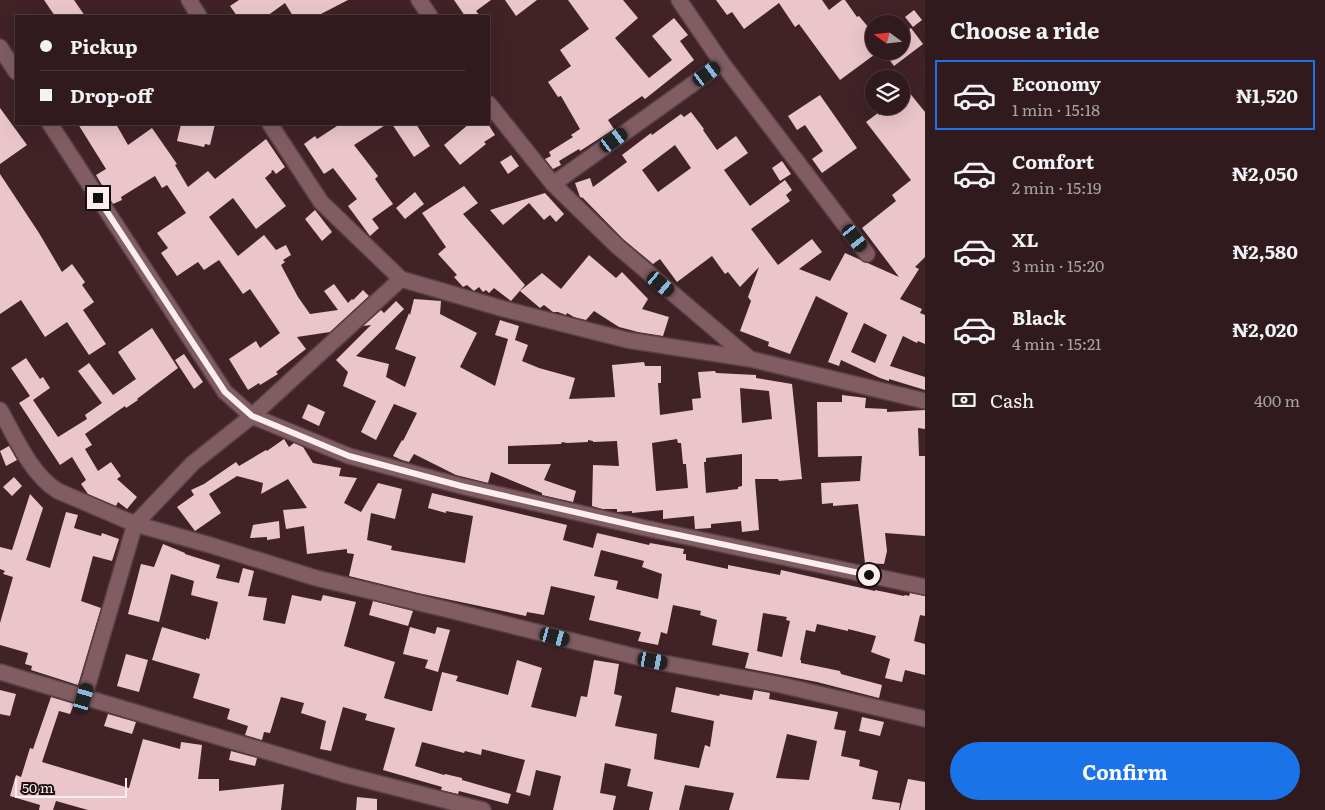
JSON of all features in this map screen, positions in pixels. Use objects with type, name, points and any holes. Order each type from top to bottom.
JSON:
[{"type":"street","points":[[189,0],[198,15]]},
{"type":"street","points":[[419,0],[429,15]]},
{"type":"street","points":[[679,0],[722,63],[867,254]]},
{"type":"street","points":[[0,47],[15,70]]},
{"type":"street","points":[[553,184],[722,63]]},
{"type":"street","points":[[490,105],[553,184],[617,246],[750,359]]},
{"type":"street","points":[[51,125],[225,392],[252,416],[349,456],[461,486],[655,530],[925,587]]},
{"type":"street","points":[[271,125],[321,202],[401,279],[504,309],[626,340],[750,359],[925,401]]},
{"type":"street","points":[[84,698],[136,524],[193,463],[252,416],[401,279]]},
{"type":"street","points":[[0,410],[35,471],[46,484],[58,491],[136,524],[210,544],[316,578],[590,646],[653,661],[782,685],[925,719]]},
{"type":"street","points":[[0,672],[346,775],[483,810]]},
{"type":"building","points":[[44,0],[74,0],[84,15],[54,15]]},
{"type":"building","points":[[239,0],[348,0],[319,15],[292,15],[285,3],[268,15],[236,15],[230,6]]},
{"type":"building","points":[[454,0],[491,0],[476,11],[479,15],[464,15]]},
{"type":"building","points":[[505,0],[537,0],[516,16]]},
{"type":"building","points":[[568,0],[623,0],[638,18],[615,38],[649,78],[672,60],[652,36],[674,18],[688,35],[680,41],[694,60],[645,99],[642,96],[608,120],[614,129],[580,151],[579,149],[559,161],[561,165],[553,169],[545,159],[551,156],[549,152],[573,137],[571,135],[580,129],[561,96],[558,97],[548,82],[571,66],[560,50],[589,29]]},
{"type":"building","points":[[716,0],[822,0],[829,10],[842,0],[845,0],[857,17],[859,16],[865,23],[865,60],[867,60],[840,80],[799,24],[795,27],[779,3],[744,29],[732,12],[727,15]]},
{"type":"building","points":[[914,10],[922,20],[913,27],[910,23],[910,15],[908,15]]},
{"type":"building","points":[[910,29],[923,44],[910,54]]},
{"type":"building","points":[[890,60],[902,60],[894,66]]},
{"type":"building","points":[[910,93],[925,112],[925,257],[915,267],[919,269],[900,299],[922,309],[920,313],[925,315],[925,344],[918,341],[917,343],[903,336],[890,366],[925,377],[925,390],[880,378],[841,360],[839,366],[828,362],[848,313],[816,296],[790,354],[768,346],[769,342],[740,331],[751,301],[748,297],[759,267],[740,287],[728,272],[725,274],[712,256],[677,282],[660,259],[653,264],[623,239],[580,197],[575,183],[590,178],[593,187],[627,162],[622,155],[651,133],[652,135],[681,114],[684,117],[691,112],[717,150],[736,136],[748,153],[724,170],[750,206],[785,180],[792,190],[786,195],[790,201],[751,229],[778,265],[812,239],[822,252],[799,269],[830,281],[845,253],[899,277],[862,228],[896,201],[892,195],[911,180],[866,122],[875,115],[910,115]],"holes":[[[675,145],[691,168],[658,192],[642,170]],[[864,323],[887,335],[875,363],[851,352]]]},
{"type":"building","points":[[820,95],[857,148],[822,173],[812,159],[823,151],[805,125],[797,130],[788,116]]},
{"type":"building","points":[[0,108],[27,145],[0,164]]},
{"type":"building","points":[[79,125],[117,125],[128,145],[152,128],[177,164],[175,165],[188,187],[208,171],[215,179],[266,139],[285,167],[276,174],[273,170],[271,171],[265,178],[286,206],[256,229],[233,198],[209,217],[238,256],[264,235],[276,250],[286,245],[291,255],[283,260],[285,262],[281,265],[298,297],[310,314],[338,310],[324,291],[334,284],[348,303],[363,290],[369,296],[330,332],[297,337],[306,349],[276,372],[278,374],[248,390],[229,359],[256,341],[260,348],[280,333],[250,289],[243,294],[219,260],[204,270],[198,262],[177,276],[161,253],[168,248],[157,233],[186,213],[167,185],[162,188],[155,176],[121,197],[122,200],[113,204],[96,175],[106,169]]},
{"type":"building","points":[[181,125],[215,125],[210,145],[205,144],[204,147],[177,141]]},
{"type":"building","points":[[338,125],[385,125],[354,145],[378,176],[375,179],[393,204],[372,219],[379,228],[370,236],[348,206],[357,199],[333,168],[324,174],[304,144],[315,136],[317,139]]},
{"type":"building","points":[[393,125],[417,125],[430,146],[414,157]]},
{"type":"building","points":[[468,125],[489,125],[495,135],[484,142],[486,144],[460,165],[444,145]]},
{"type":"building","points":[[511,155],[519,166],[508,174],[500,162]]},
{"type":"building","points":[[782,161],[791,174],[780,181],[772,168]]},
{"type":"building","points":[[0,174],[62,272],[72,264],[85,282],[82,285],[94,302],[83,310],[106,344],[89,355],[67,322],[45,337],[21,300],[0,314]]},
{"type":"building","points":[[464,186],[478,203],[463,214],[525,285],[511,301],[494,288],[489,293],[486,290],[483,292],[479,287],[474,291],[467,285],[463,287],[454,277],[457,275],[438,254],[446,247],[422,213]]},
{"type":"building","points":[[415,192],[424,204],[405,219],[396,208]]},
{"type":"building","points":[[545,193],[564,214],[556,222],[550,215],[544,220],[529,203],[503,225],[490,210]]},
{"type":"building","points":[[315,210],[332,232],[322,241],[305,219]]},
{"type":"building","points":[[589,255],[616,278],[622,272],[648,299],[642,309],[669,317],[663,336],[619,327],[594,311],[586,320],[567,313],[566,315],[553,312],[544,305],[540,308],[520,291],[542,273],[561,289]]},
{"type":"building","points":[[414,299],[441,301],[440,314],[477,333],[460,367],[495,386],[508,339],[495,335],[500,320],[519,326],[515,340],[528,345],[522,361],[575,378],[569,399],[615,397],[612,365],[644,362],[645,366],[661,366],[661,383],[658,383],[660,415],[693,410],[692,399],[701,398],[698,372],[715,371],[716,373],[756,375],[756,378],[792,384],[802,479],[779,481],[778,479],[755,479],[759,530],[742,532],[741,521],[711,524],[711,528],[695,529],[694,516],[663,519],[663,510],[632,513],[632,511],[617,512],[617,509],[602,509],[592,506],[593,465],[619,466],[617,441],[593,442],[588,440],[588,442],[508,446],[508,464],[551,464],[544,480],[576,491],[573,502],[542,495],[542,493],[491,472],[488,483],[456,475],[414,454],[409,462],[402,460],[393,456],[417,413],[394,404],[376,440],[361,432],[376,401],[343,386],[348,372],[336,360],[371,325],[363,326],[381,310],[384,313],[396,301],[404,309],[356,356],[389,364],[386,377],[405,387],[416,357],[395,349],[409,313],[410,315]],"holes":[[[740,388],[769,391],[772,419],[742,423]],[[677,439],[678,443],[681,443],[683,464],[686,464],[688,488],[656,491],[652,443]],[[742,454],[742,486],[738,487],[738,489],[706,493],[704,462],[706,462],[706,458]]]},
{"type":"building","points":[[152,328],[178,368],[138,400],[126,408],[125,406],[85,434],[92,445],[85,449],[98,471],[111,462],[121,476],[117,479],[137,497],[127,509],[118,502],[116,506],[88,494],[81,484],[86,480],[72,457],[60,465],[19,403],[30,396],[11,368],[26,358],[40,379],[43,377],[50,388],[33,400],[58,437],[87,419],[85,415],[102,403],[78,371],[89,363],[113,395],[136,379],[118,352]]},
{"type":"building","points":[[184,354],[203,382],[194,389],[175,360]]},
{"type":"building","points":[[842,395],[866,398],[865,408],[887,409],[887,412],[925,410],[925,429],[918,428],[919,456],[925,456],[925,536],[885,533],[887,551],[884,564],[865,563],[858,504],[833,506],[833,503],[822,504],[821,483],[860,481],[862,456],[818,457],[817,402],[842,402]]},
{"type":"building","points":[[308,404],[325,412],[319,426],[302,418]]},
{"type":"building","points":[[284,439],[289,447],[294,443],[303,447],[313,463],[341,468],[339,476],[357,478],[344,503],[361,512],[378,483],[402,489],[395,519],[371,513],[367,540],[392,546],[391,550],[465,563],[473,516],[446,511],[446,513],[428,508],[432,493],[567,525],[563,540],[593,548],[597,533],[649,545],[650,543],[684,549],[683,554],[686,554],[686,560],[728,569],[728,565],[780,575],[781,570],[875,591],[904,596],[909,596],[910,593],[925,596],[925,616],[920,615],[914,641],[925,644],[925,675],[905,670],[902,682],[885,678],[890,659],[871,652],[876,636],[848,629],[848,631],[817,624],[815,632],[806,630],[801,663],[840,671],[841,674],[882,685],[879,698],[817,682],[745,668],[749,653],[712,645],[717,620],[700,615],[701,611],[673,605],[667,634],[661,632],[658,645],[638,641],[641,632],[589,620],[595,596],[551,586],[544,615],[527,612],[526,616],[349,576],[354,554],[347,553],[347,549],[307,554],[304,526],[286,529],[283,510],[307,508],[288,479],[261,494],[263,483],[237,476],[209,494],[221,513],[195,531],[177,507],[194,495],[191,490],[204,484],[236,462],[239,466],[267,451]],"holes":[[[601,550],[644,561],[642,567],[662,574],[658,599],[616,589],[618,581],[594,576]],[[763,613],[787,617],[786,620],[790,621],[782,657],[757,651]]]},
{"type":"building","points":[[9,446],[17,460],[6,466],[0,451]]},
{"type":"building","points":[[14,477],[22,486],[12,496],[3,487]]},
{"type":"building","points":[[30,494],[43,508],[26,560],[50,568],[66,512],[78,515],[74,528],[101,536],[102,533],[119,539],[112,561],[93,556],[81,601],[101,608],[78,685],[31,670],[32,666],[25,664],[28,653],[0,645],[0,623],[13,577],[3,574],[5,571],[0,569],[0,547],[12,550]]},
{"type":"building","points":[[279,521],[280,538],[267,540],[267,537],[250,538],[253,525]]},
{"type":"building","points":[[163,544],[185,554],[220,565],[216,578],[239,583],[243,568],[254,571],[248,596],[267,598],[263,620],[285,624],[292,595],[321,601],[323,595],[356,602],[344,646],[395,662],[384,698],[430,711],[432,711],[442,672],[458,676],[456,681],[508,695],[517,660],[542,668],[531,707],[576,717],[581,696],[587,697],[594,660],[619,664],[614,694],[622,696],[615,726],[657,734],[654,759],[699,768],[705,745],[710,747],[714,721],[671,712],[676,687],[719,696],[720,694],[752,700],[754,690],[770,693],[769,699],[838,712],[834,729],[846,731],[841,756],[860,760],[859,766],[878,771],[872,799],[900,803],[899,810],[729,810],[734,793],[685,785],[679,810],[649,810],[653,792],[627,786],[631,769],[605,763],[600,793],[616,796],[613,810],[553,810],[561,776],[536,770],[530,796],[516,792],[525,760],[482,749],[481,755],[465,751],[464,753],[422,742],[415,766],[444,775],[462,778],[462,780],[511,794],[508,804],[459,791],[458,794],[441,790],[442,787],[383,770],[395,728],[365,720],[367,714],[343,707],[331,751],[320,749],[326,721],[301,713],[304,703],[281,697],[270,733],[264,732],[262,740],[245,735],[248,726],[227,719],[230,709],[193,698],[200,674],[152,660],[162,627],[206,640],[206,638],[209,639],[218,602],[191,595],[194,581],[171,574],[159,622],[128,614],[141,564],[154,567]],"holes":[[[787,734],[817,741],[809,780],[776,778]]]},
{"type":"building","points":[[373,601],[413,611],[408,626],[369,615]]},
{"type":"building","points":[[410,627],[435,634],[437,627],[450,630],[438,672],[425,668],[428,660],[403,654]]},
{"type":"building","points":[[126,654],[148,660],[139,692],[117,686]]},
{"type":"building","points":[[0,690],[16,694],[10,716],[0,714]]},
{"type":"building","points":[[51,697],[74,704],[70,714],[59,711],[42,762],[129,788],[143,739],[180,749],[181,742],[202,745],[198,779],[219,779],[219,791],[284,784],[281,810],[88,810],[56,801],[53,810],[39,810],[40,805],[10,796],[16,775],[21,777],[30,748],[33,749]]},
{"type":"building","points":[[108,714],[136,722],[132,734],[104,726]]},
{"type":"building","points":[[862,717],[884,722],[880,736],[859,731]]},
{"type":"building","points":[[231,751],[257,758],[255,766],[229,760]]},
{"type":"building","points":[[908,779],[925,782],[925,810],[900,810]]},
{"type":"building","points":[[357,797],[377,799],[377,810],[356,810]]},
{"type":"route","points":[[98,198],[225,392],[252,416],[349,456],[461,486],[645,528],[869,575]]}]
